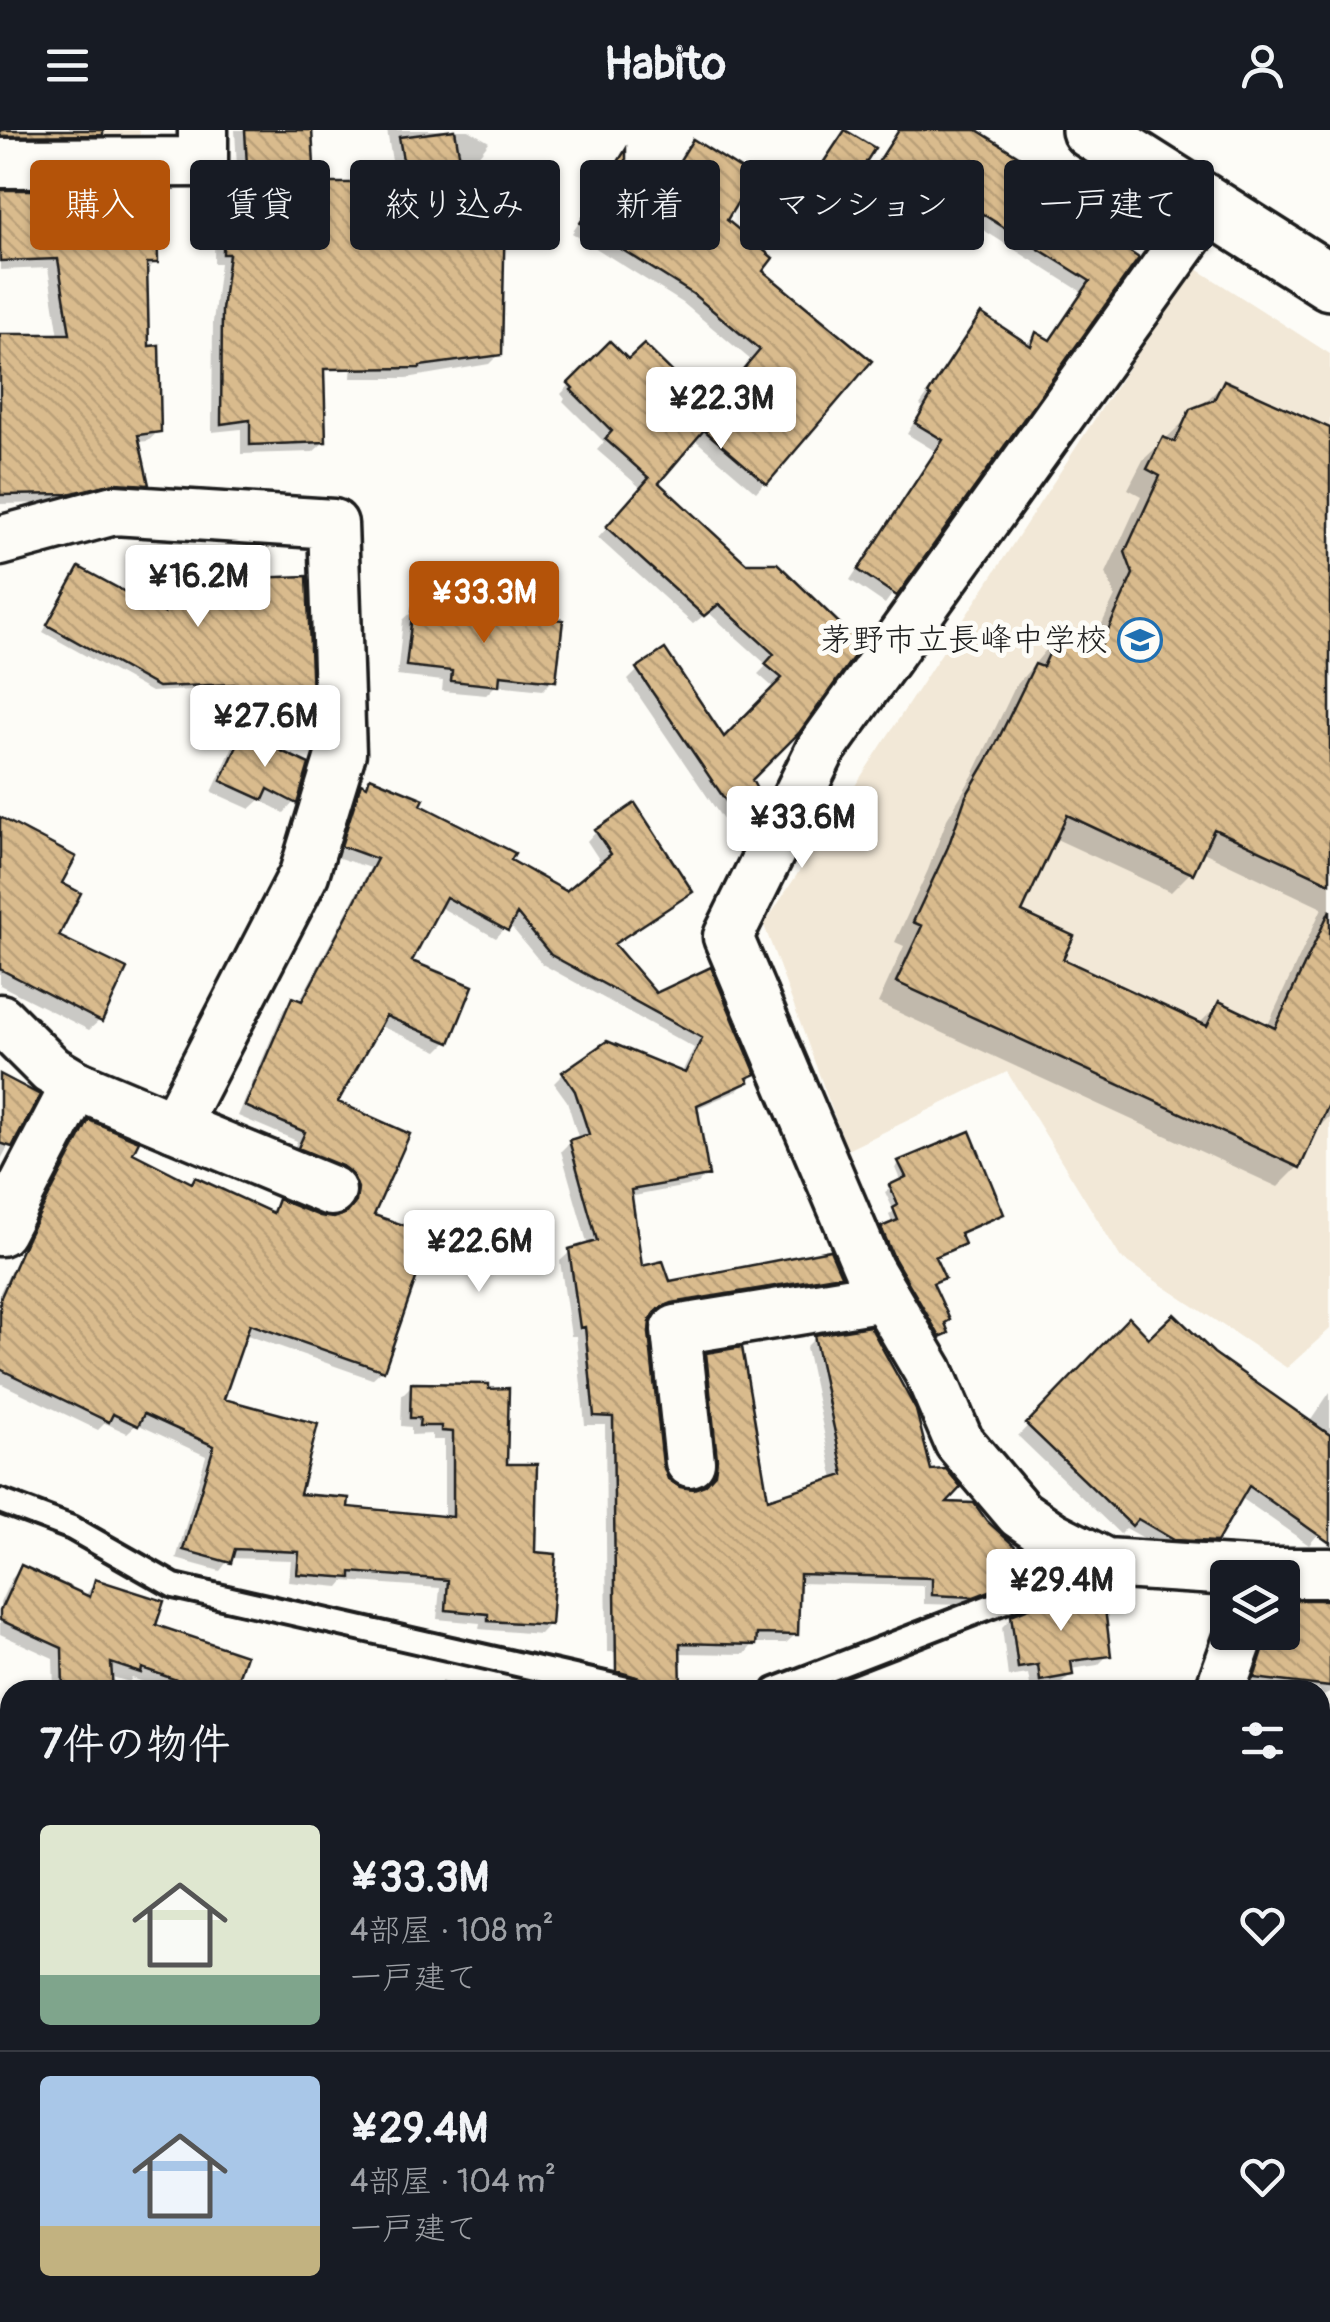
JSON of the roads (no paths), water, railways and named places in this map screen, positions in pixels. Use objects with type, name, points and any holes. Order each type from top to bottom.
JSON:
[{"type":"street","points":[[0,163],[203,162],[204,130]]},
{"type":"street","points":[[1090,130],[1136,160]]},
{"type":"street","points":[[1214,211],[1330,282]]},
{"type":"street","points":[[1177,250],[821,748],[728,938],[869,1270],[928,1372],[959,1442],[1020,1514],[1052,1536],[1105,1563],[1210,1571]]},
{"type":"street","points":[[0,541],[114,510],[333,524],[340,754],[304,874],[174,1126]]},
{"type":"street","points":[[0,1020],[51,1070],[76,1085],[331,1191]]},
{"type":"street","points":[[0,1231],[76,1085]]},
{"type":"street","points":[[690,1462],[676,1330],[884,1296]]},
{"type":"street","points":[[1300,1573],[1330,1572]]},
{"type":"street","points":[[1224,1680],[1234,1650]]},
{"type":"lane","points":[[0,1501],[72,1528],[174,1586],[587,1680]]},
{"type":"lane","points":[[801,1680],[1105,1563]]},
{"type":"place","name":"茅野市立長峰中学校","points":[[1140,640]]}]
